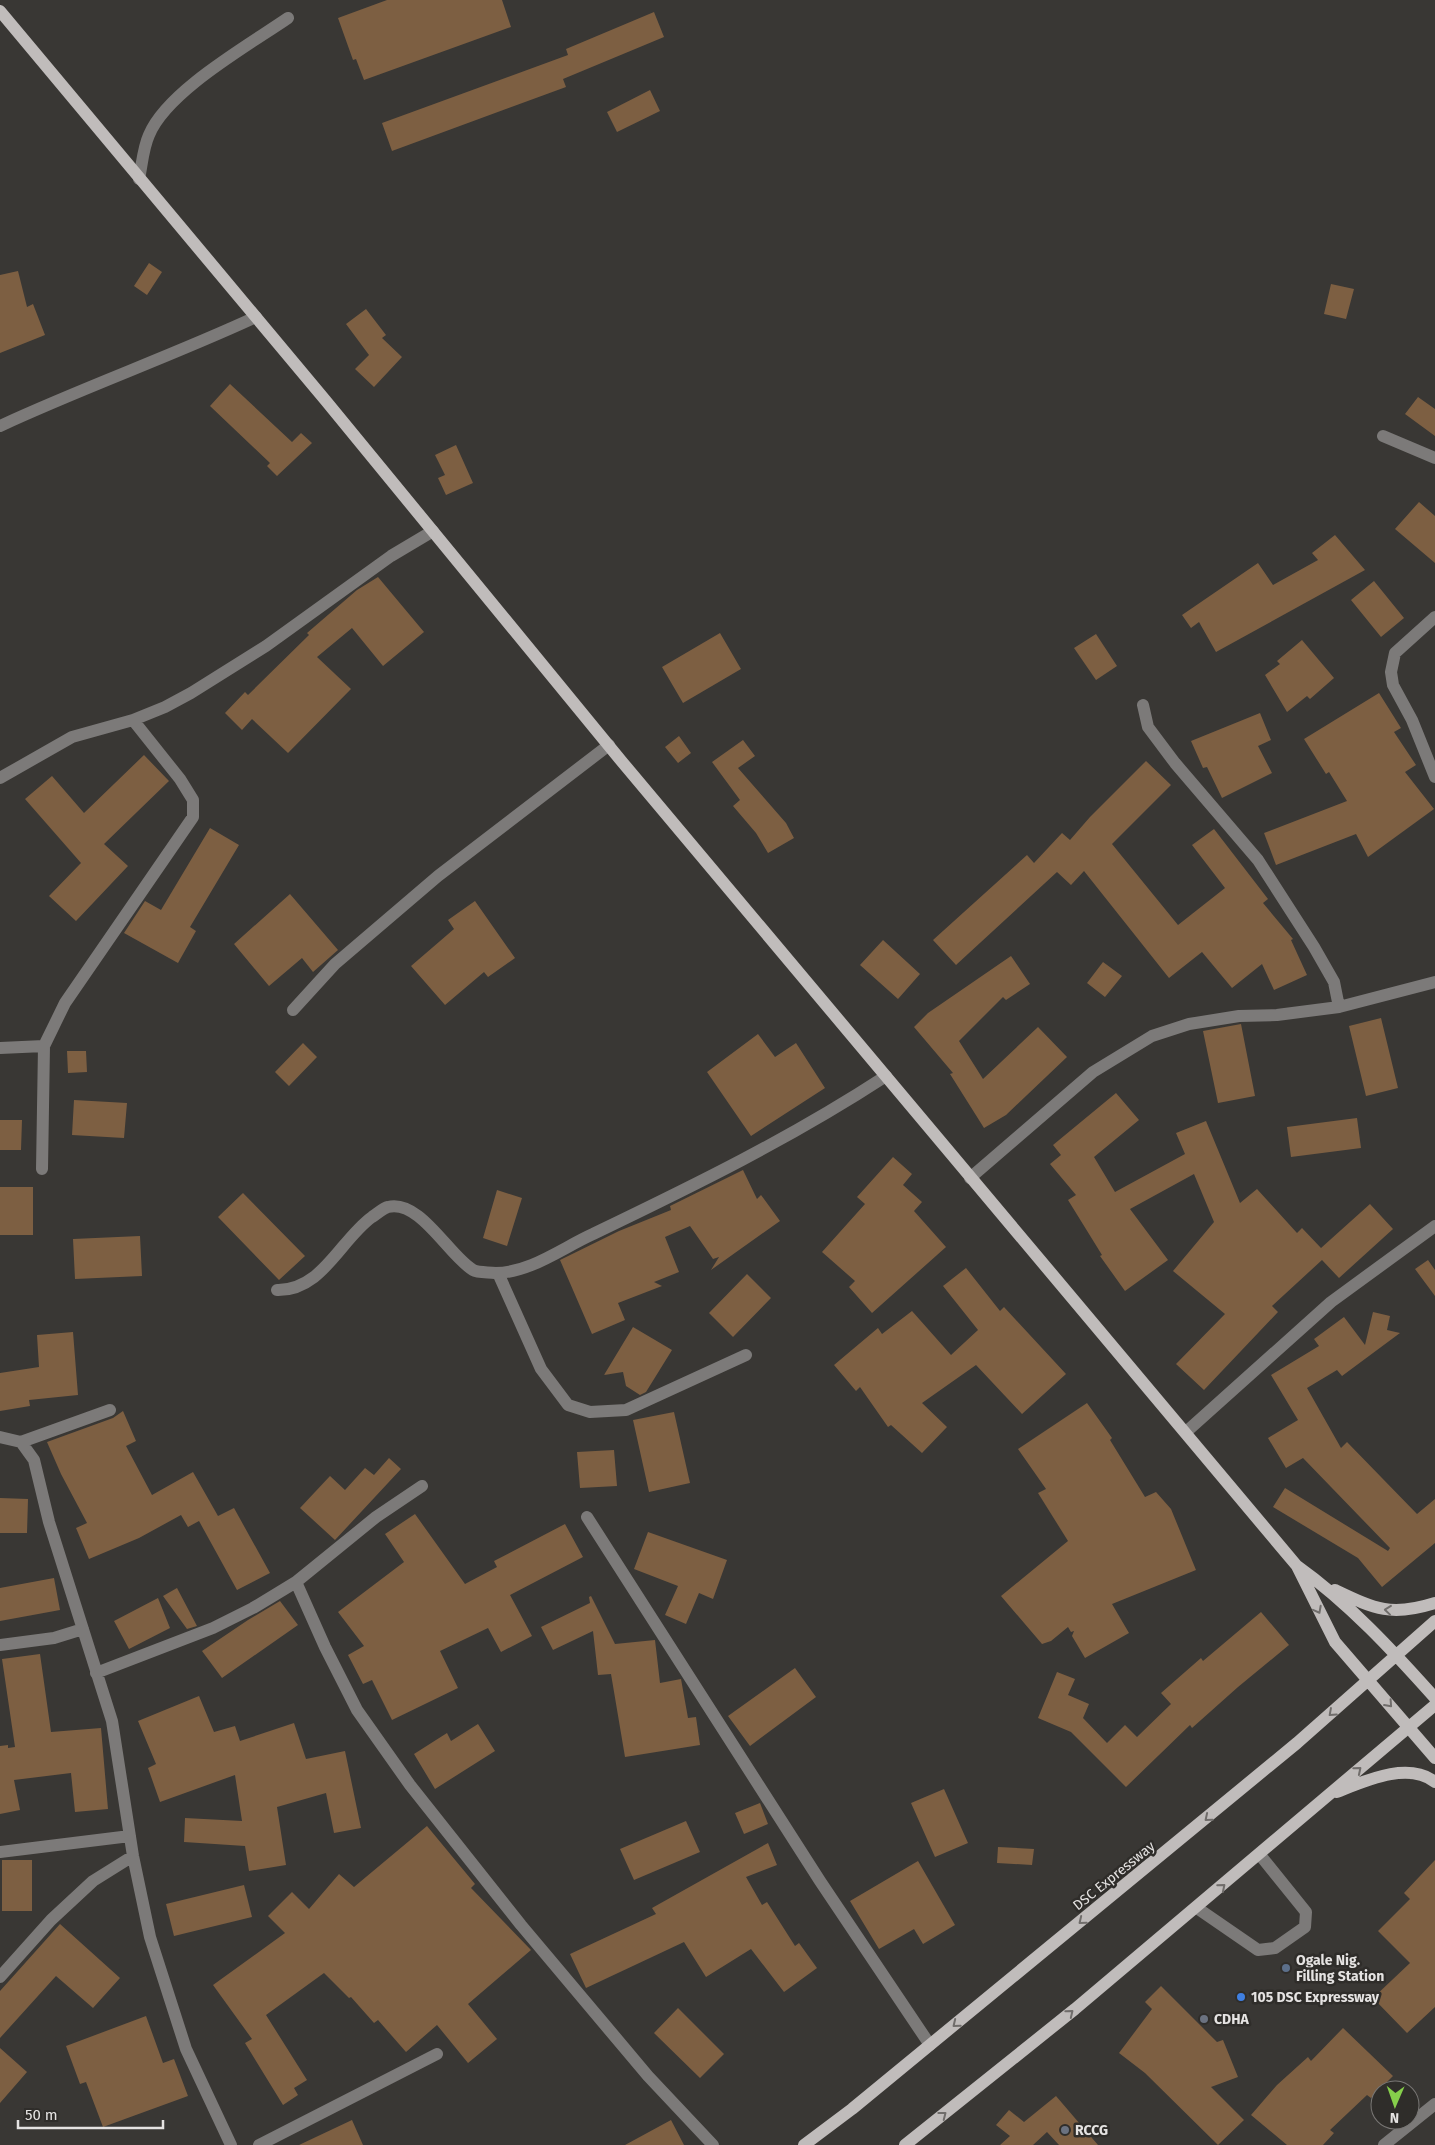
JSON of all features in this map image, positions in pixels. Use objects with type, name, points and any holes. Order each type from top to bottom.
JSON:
[{"type":"main road","points":[[0,11],[970,1178],[1297,1566],[1335,1642],[1435,1758]]},
{"type":"main road","points":[[1297,1566],[1324,1585],[1397,1655],[1435,1698]]},
{"type":"main road","points":[[1324,1585],[1364,1604],[1383,1610],[1404,1611],[1435,1602]]},
{"type":"main road","name":"DSC Expressway","points":[[804,2145],[930,2045],[1200,1824],[1297,1743],[1435,1621]]},
{"type":"main road","points":[[905,2145],[1075,2009],[1197,1908],[1435,1704]]},
{"type":"main road","points":[[1328,1795],[1371,1779],[1408,1773],[1426,1775],[1435,1782]]},
{"type":"street","points":[[139,180],[149,135],[166,106],[206,75],[288,18]]},
{"type":"street","points":[[0,426],[40,407],[196,345],[256,317]]},
{"type":"street","points":[[1383,436],[1435,458]]},
{"type":"street","points":[[0,778],[72,737],[132,720],[165,707],[192,693],[258,652],[391,556],[433,531]]},
{"type":"street","points":[[1435,617],[1395,653],[1391,672],[1393,685],[1412,720],[1435,777]]},
{"type":"street","points":[[1143,705],[1148,727],[1175,763],[1258,860],[1334,982],[1339,1007]]},
{"type":"street","points":[[42,1169],[44,1046],[65,1003],[193,817],[193,800],[189,793],[132,720]]},
{"type":"street","points":[[293,1010],[335,964],[438,876],[609,745]]},
{"type":"street","points":[[970,1178],[1093,1072],[1152,1036],[1189,1024],[1239,1016],[1277,1015],[1339,1007],[1435,982]]},
{"type":"street","points":[[0,1048],[44,1046]]},
{"type":"street","points":[[277,1290],[291,1290],[314,1278],[358,1227],[388,1207],[401,1207],[424,1219],[455,1256],[474,1272],[498,1273],[534,1265],[574,1242],[710,1178],[823,1117],[886,1076]]},
{"type":"street","points":[[1186,1432],[1331,1302],[1435,1226]]},
{"type":"street","points":[[498,1273],[541,1369],[568,1405],[590,1412],[626,1410],[746,1355]]},
{"type":"street","points":[[0,1437],[21,1442],[110,1410]]},
{"type":"street","points":[[21,1442],[34,1460],[49,1522],[112,1721],[132,1856],[150,1936],[186,2049],[231,2145]]},
{"type":"street","points":[[96,1673],[213,1628],[253,1608],[296,1582],[376,1517],[422,1486]]},
{"type":"street","points":[[586,1517],[820,1881],[930,2045]]},
{"type":"street","points":[[296,1582],[325,1647],[357,1710],[410,1786],[521,1925],[648,2076],[713,2145]]},
{"type":"street","points":[[0,1645],[54,1638],[83,1629]]},
{"type":"street","points":[[0,1852],[130,1836]]},
{"type":"street","points":[[1197,1908],[1258,1950],[1275,1948],[1305,1927],[1306,1912],[1260,1855]]},
{"type":"street","points":[[0,1977],[51,1920],[86,1887],[132,1856]]},
{"type":"street","points":[[259,2145],[437,2054]]},
{"type":"street","points":[[1384,2145],[1435,2104]]},
{"type":"building","points":[[387,0],[502,0],[511,27],[364,80],[356,59],[353,60],[338,18]]},
{"type":"building","points":[[654,12],[664,37],[563,79],[566,87],[392,151],[382,123],[568,55],[566,49]]},
{"type":"building","points":[[650,90],[660,111],[617,132],[607,112]]},
{"type":"building","points":[[149,263],[162,272],[147,295],[134,286]]},
{"type":"building","points":[[18,271],[27,307],[33,304],[45,335],[0,353],[0,275]]},
{"type":"building","points":[[1331,284],[1354,289],[1346,319],[1324,314]]},
{"type":"building","points":[[366,309],[386,335],[382,338],[402,357],[374,387],[355,369],[369,355],[346,324]]},
{"type":"building","points":[[230,384],[292,442],[301,433],[312,443],[277,476],[267,466],[270,463],[210,406]]},
{"type":"building","points":[[1418,397],[1435,409],[1435,436],[1405,414]]},
{"type":"building","points":[[456,445],[473,483],[446,495],[438,478],[445,475],[435,455]]},
{"type":"building","points":[[1419,502],[1435,516],[1435,563],[1395,529]]},
{"type":"building","points":[[1335,535],[1365,570],[1216,652],[1199,622],[1191,628],[1182,615],[1258,563],[1273,585],[1318,560],[1312,553]]},
{"type":"building","points":[[378,577],[424,632],[383,666],[352,628],[317,657],[351,689],[288,753],[252,719],[242,730],[225,713],[245,692],[248,695],[309,635],[307,633],[357,590]]},
{"type":"building","points":[[1374,581],[1404,618],[1381,637],[1351,600]]},
{"type":"building","points":[[720,633],[741,669],[683,703],[662,667]]},
{"type":"building","points":[[1096,634],[1117,666],[1096,680],[1074,648]]},
{"type":"building","points":[[1302,640],[1334,678],[1310,699],[1307,696],[1287,712],[1265,675],[1280,664],[1277,661]]},
{"type":"building","points":[[1379,693],[1401,728],[1394,732],[1416,765],[1405,772],[1434,809],[1368,857],[1356,834],[1276,865],[1264,833],[1347,801],[1329,772],[1326,774],[1304,739]]},
{"type":"building","points":[[1260,713],[1271,740],[1258,746],[1272,773],[1222,798],[1207,767],[1203,768],[1191,741]]},
{"type":"building","points":[[679,736],[691,753],[678,763],[665,747]]},
{"type":"building","points":[[743,740],[755,756],[738,768],[786,823],[794,838],[768,853],[756,833],[733,806],[740,800],[712,762]]},
{"type":"building","points":[[144,755],[169,781],[104,844],[128,866],[76,921],[49,896],[81,863],[25,799],[52,776],[84,813]]},
{"type":"building","points":[[1146,761],[1171,785],[1112,844],[1178,925],[1225,888],[1192,845],[1214,829],[1268,899],[1263,903],[1293,939],[1291,940],[1307,975],[1274,990],[1262,964],[1232,988],[1202,952],[1169,978],[1084,871],[1071,885],[1057,872],[956,965],[933,940],[1027,855],[1034,863],[1062,833],[1070,840],[1090,817]]},
{"type":"building","points":[[210,828],[239,845],[190,927],[196,931],[178,963],[124,933],[145,901],[161,910]]},
{"type":"building","points":[[290,894],[338,950],[313,972],[302,958],[269,986],[234,944]]},
{"type":"building","points":[[475,901],[515,958],[488,977],[484,972],[445,1005],[411,966],[454,929],[448,920]]},
{"type":"building","points":[[883,940],[920,974],[898,999],[860,965]]},
{"type":"building","points":[[1011,956],[1030,984],[1006,1000],[1003,997],[959,1041],[983,1079],[1038,1027],[1067,1057],[1006,1115],[984,1128],[950,1074],[953,1073],[914,1027],[928,1013]]},
{"type":"building","points":[[1103,962],[1122,976],[1105,997],[1087,983]]},
{"type":"building","points":[[1381,1018],[1398,1088],[1366,1096],[1349,1026]]},
{"type":"building","points":[[1241,1024],[1255,1096],[1218,1103],[1203,1031]]},
{"type":"building","points":[[758,1034],[775,1057],[796,1043],[825,1088],[751,1136],[707,1072]]},
{"type":"building","points":[[303,1043],[317,1057],[289,1086],[275,1072]]},
{"type":"building","points":[[67,1051],[86,1051],[87,1072],[68,1073]]},
{"type":"building","points":[[1116,1093],[1139,1120],[1094,1157],[1115,1192],[1185,1154],[1176,1133],[1206,1121],[1240,1203],[1257,1189],[1297,1233],[1302,1228],[1321,1248],[1370,1204],[1393,1229],[1339,1278],[1322,1260],[1272,1306],[1278,1312],[1204,1390],[1176,1364],[1225,1314],[1173,1271],[1214,1222],[1194,1174],[1130,1209],[1168,1260],[1125,1291],[1100,1256],[1102,1255],[1068,1200],[1076,1195],[1050,1164],[1061,1155],[1053,1145]]},
{"type":"building","points":[[74,1100],[127,1103],[124,1138],[72,1135]]},
{"type":"building","points":[[1357,1118],[1361,1148],[1291,1157],[1287,1127]]},
{"type":"building","points":[[0,1120],[22,1120],[21,1150],[0,1150]]},
{"type":"building","points":[[893,1157],[912,1174],[903,1185],[922,1202],[914,1211],[946,1247],[872,1313],[849,1287],[855,1281],[822,1252],[865,1204],[857,1197]]},
{"type":"building","points":[[743,1170],[757,1199],[761,1195],[780,1221],[711,1270],[719,1257],[713,1259],[690,1226],[665,1237],[679,1272],[654,1282],[662,1286],[618,1303],[625,1320],[592,1334],[560,1260],[619,1231],[671,1210],[670,1206]]},
{"type":"building","points":[[0,1187],[33,1187],[33,1235],[0,1235]]},
{"type":"building","points":[[497,1190],[522,1198],[507,1246],[483,1238]]},
{"type":"building","points":[[243,1193],[305,1256],[279,1280],[218,1217]]},
{"type":"building","points":[[140,1236],[142,1276],[75,1279],[73,1239]]},
{"type":"building","points":[[1428,1260],[1435,1270],[1435,1296],[1415,1269]]},
{"type":"building","points":[[966,1268],[1000,1311],[1004,1307],[1066,1374],[1022,1414],[976,1365],[922,1403],[947,1427],[922,1453],[891,1425],[888,1427],[860,1387],[856,1391],[834,1365],[878,1328],[882,1334],[912,1311],[951,1355],[978,1330],[943,1286]]},
{"type":"building","points":[[747,1274],[771,1298],[733,1337],[709,1313]]},
{"type":"building","points":[[1373,1312],[1390,1316],[1387,1330],[1400,1333],[1342,1376],[1337,1370],[1307,1388],[1341,1448],[1347,1442],[1417,1514],[1435,1499],[1435,1543],[1382,1587],[1358,1558],[1273,1507],[1285,1488],[1388,1551],[1390,1548],[1303,1458],[1286,1468],[1268,1438],[1298,1420],[1271,1375],[1319,1346],[1314,1339],[1344,1317],[1365,1345]]},
{"type":"building","points":[[633,1327],[672,1350],[646,1392],[640,1395],[626,1386],[623,1372],[604,1375]]},
{"type":"building","points":[[73,1332],[78,1395],[29,1400],[30,1406],[0,1411],[0,1373],[39,1367],[37,1335]]},
{"type":"building","points":[[1087,1403],[1112,1438],[1110,1440],[1145,1497],[1156,1492],[1171,1509],[1196,1570],[1112,1604],[1129,1633],[1085,1658],[1072,1636],[1074,1631],[1071,1632],[1068,1627],[1051,1641],[1042,1644],[1001,1596],[1068,1541],[1038,1493],[1046,1489],[1018,1449]]},
{"type":"building","points":[[123,1411],[136,1441],[126,1446],[152,1495],[193,1472],[218,1516],[234,1508],[270,1573],[237,1590],[199,1521],[188,1527],[181,1515],[139,1538],[89,1559],[76,1528],[87,1523],[61,1474],[47,1442],[113,1418]]},
{"type":"building","points":[[674,1412],[690,1483],[649,1492],[633,1420]]},
{"type":"building","points":[[614,1450],[617,1486],[580,1488],[577,1452]]},
{"type":"building","points":[[389,1458],[401,1469],[335,1540],[300,1508],[330,1476],[345,1490],[365,1468],[374,1475]]},
{"type":"building","points":[[0,1498],[28,1499],[27,1533],[0,1533]]},
{"type":"building","points":[[415,1514],[465,1584],[497,1567],[494,1561],[565,1524],[583,1557],[510,1595],[532,1636],[501,1652],[488,1628],[440,1651],[458,1688],[392,1720],[372,1680],[363,1684],[348,1655],[364,1646],[338,1612],[404,1562],[385,1534]]},
{"type":"building","points":[[648,1532],[727,1560],[713,1599],[699,1593],[686,1624],[665,1615],[678,1586],[634,1569]]},
{"type":"building","points":[[54,1578],[60,1610],[0,1621],[0,1588]]},
{"type":"building","points":[[177,1588],[197,1626],[187,1629],[163,1596]]},
{"type":"building","points":[[591,1596],[615,1644],[655,1640],[660,1683],[681,1679],[688,1718],[696,1717],[700,1745],[625,1757],[611,1674],[598,1675],[593,1631],[553,1650],[541,1627],[590,1603],[589,1597]]},
{"type":"building","points":[[158,1598],[170,1628],[129,1649],[114,1621]]},
{"type":"building","points":[[280,1601],[298,1625],[222,1678],[202,1651]]},
{"type":"building","points":[[1261,1612],[1289,1645],[1192,1728],[1190,1725],[1126,1787],[1071,1732],[1038,1718],[1057,1672],[1075,1679],[1068,1695],[1089,1704],[1083,1718],[1107,1743],[1125,1725],[1137,1737],[1171,1704],[1161,1693],[1201,1658],[1203,1661]]},
{"type":"building","points":[[40,1654],[51,1732],[101,1728],[108,1809],[75,1812],[71,1773],[14,1780],[20,1810],[0,1814],[0,1746],[8,1745],[8,1748],[15,1747],[2,1659]]},
{"type":"building","points":[[795,1668],[816,1697],[750,1746],[728,1716]]},
{"type":"building","points":[[199,1696],[214,1732],[235,1726],[240,1741],[294,1723],[306,1759],[345,1751],[361,1828],[334,1833],[326,1793],[277,1807],[286,1865],[249,1871],[245,1846],[184,1842],[185,1818],[242,1821],[235,1775],[160,1802],[148,1768],[156,1764],[138,1721]]},
{"type":"building","points":[[478,1724],[495,1751],[435,1789],[414,1754],[447,1733],[451,1741]]},
{"type":"building","points":[[944,1789],[968,1843],[935,1857],[911,1803]]},
{"type":"building","points":[[760,1803],[768,1824],[744,1834],[735,1813]]},
{"type":"building","points":[[686,1821],[700,1852],[634,1880],[620,1849]]},
{"type":"building","points":[[427,1826],[475,1884],[471,1888],[531,1950],[468,2004],[497,2039],[468,2063],[437,2025],[406,2052],[378,2020],[374,2023],[351,1997],[349,1998],[324,1973],[266,2015],[307,2080],[294,2088],[298,2095],[283,2105],[245,2043],[252,2039],[213,1985],[285,1933],[268,1916],[292,1892],[309,1909],[339,1874],[354,1887]]},
{"type":"building","points":[[768,1843],[777,1865],[746,1877],[762,1905],[767,1902],[795,1946],[799,1943],[817,1968],[784,1992],[751,1949],[706,1977],[684,1942],[586,1988],[570,1954],[656,1914],[652,1908]]},
{"type":"building","points":[[998,1847],[1034,1849],[1032,1865],[997,1863]]},
{"type":"building","points":[[2,1860],[32,1860],[32,1911],[2,1911]]},
{"type":"building","points":[[1435,1860],[1435,2007],[1407,2033],[1373,1998],[1410,1963],[1378,1931],[1410,1899],[1404,1893]]},
{"type":"building","points":[[918,1861],[955,1925],[923,1944],[914,1929],[879,1949],[850,1901]]},
{"type":"building","points":[[244,1885],[252,1917],[174,1936],[166,1904]]},
{"type":"building","points":[[60,1924],[120,1978],[93,2008],[56,1976],[0,2038],[0,1991]]},
{"type":"building","points":[[1161,1986],[1217,2042],[1223,2040],[1238,2077],[1211,2087],[1244,2120],[1218,2145],[1145,2073],[1119,2053],[1152,2009],[1145,2002]]},
{"type":"building","points":[[678,2008],[724,2054],[700,2078],[654,2033]]},
{"type":"building","points":[[146,2016],[163,2063],[174,2059],[188,2096],[103,2127],[86,2082],[80,2084],[66,2046]]},
{"type":"building","points":[[1343,2028],[1393,2076],[1389,2080],[1370,2080],[1370,2097],[1367,2095],[1330,2130],[1334,2133],[1323,2145],[1287,2145],[1251,2115],[1277,2085],[1308,2057],[1311,2061]]},
{"type":"building","points":[[0,2048],[27,2072],[0,2103]]},
{"type":"building","points":[[1056,2096],[1098,2145],[1059,2145],[1047,2132],[1033,2145],[1000,2145],[1010,2136],[996,2125],[1009,2110],[1024,2122]]},
{"type":"building","points":[[352,2120],[363,2145],[299,2145]]},
{"type":"building","points":[[671,2120],[684,2145],[625,2145]]},
{"type":"place","name":"Ogale Nig. Filling Station","points":[[1286,1968]]},
{"type":"place","name":"105 DSC Expressway","points":[[1241,1997]]},
{"type":"place","name":"CDHA","points":[[1204,2019]]},
{"type":"place","name":"RCCG","points":[[1065,2130]]}]
